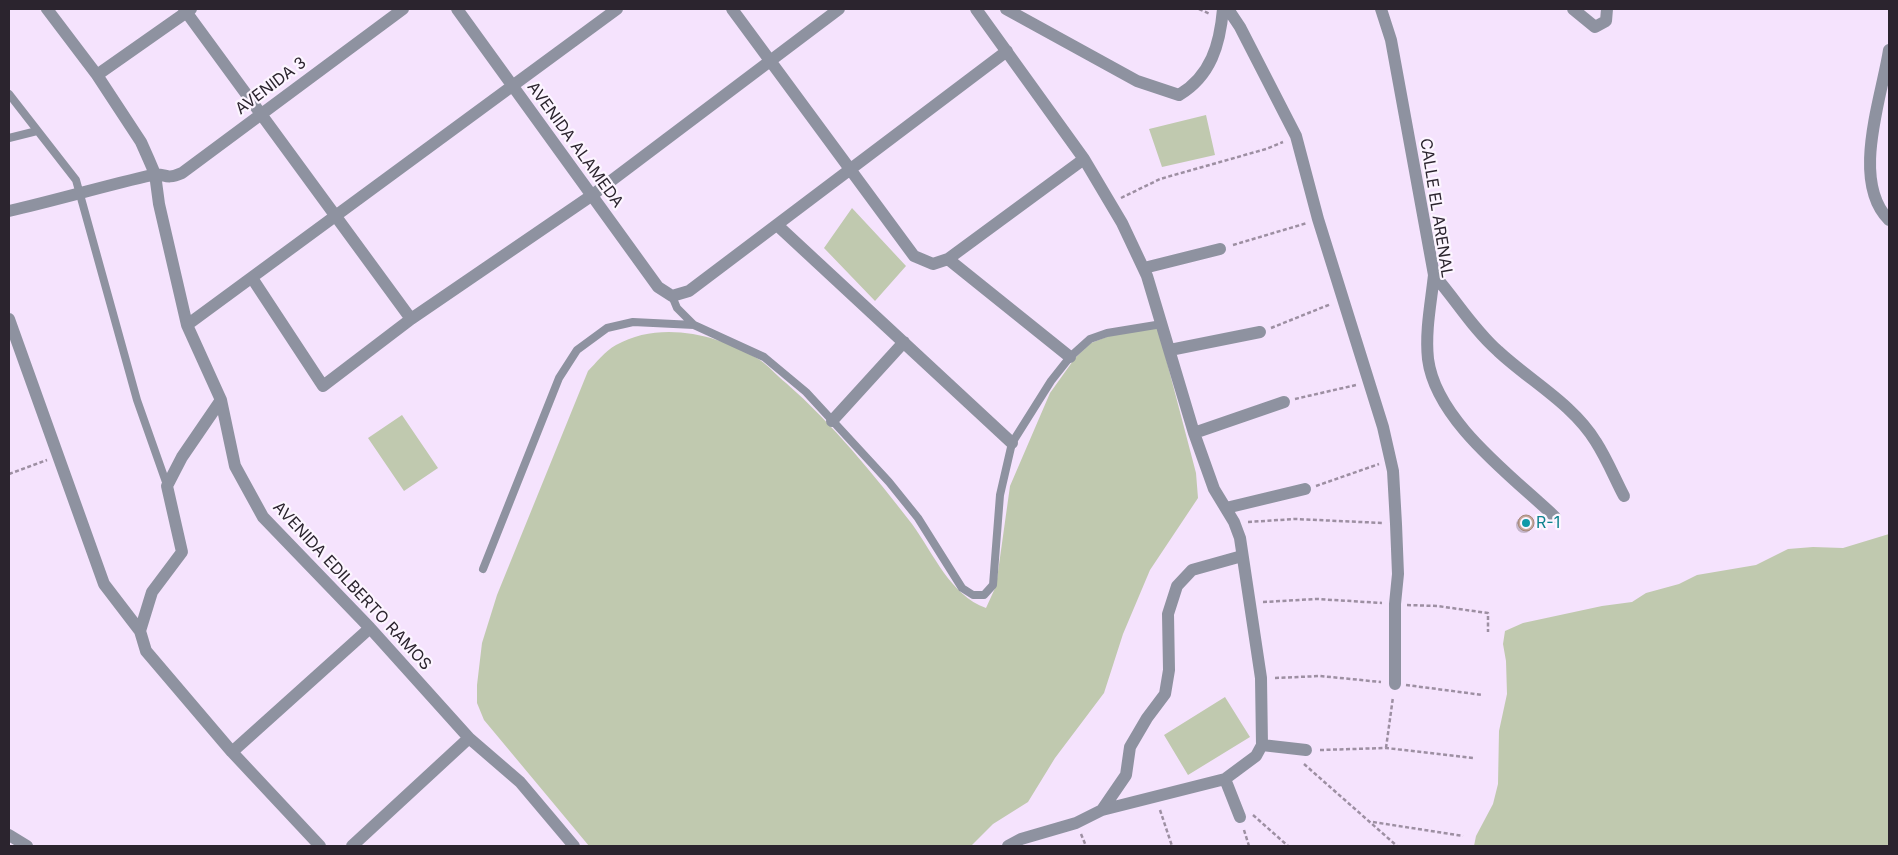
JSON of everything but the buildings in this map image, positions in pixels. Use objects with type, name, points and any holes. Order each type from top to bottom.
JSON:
[{"type":"street","name":"AVENIDA EDILBERTO RAMOS","points":[[47,9],[97,75],[141,142],[155,174],[159,204],[186,325],[221,400],[234,466],[263,517],[370,628],[469,738],[520,782],[572,846]]},
{"type":"street","name":"AVENIDA 3","points":[[9,211],[81,195],[155,174],[170,178],[182,173],[403,9]]},
{"type":"street","name":"AVENIDA ALAMEDA","points":[[457,9],[658,287],[672,296]]},
{"type":"street","points":[[186,325],[617,9]]},
{"type":"street","points":[[732,9],[914,256],[933,264],[948,260],[1084,159]]},
{"type":"street","points":[[252,278],[324,386],[411,319],[591,196],[839,9]]},
{"type":"street","points":[[976,9],[1084,159],[1122,222],[1144,268],[1194,433],[1214,489],[1234,522],[1240,538],[1260,678],[1262,745],[1256,756],[1225,779],[1155,795],[1102,810],[1076,823],[1022,839],[1008,846]]},
{"type":"street","points":[[1006,9],[1137,81],[1179,95],[1190,89],[1212,60],[1221,37],[1223,9]]},
{"type":"street","points":[[1228,9],[1240,27],[1296,136],[1318,219],[1383,427],[1393,471],[1396,524],[1398,574],[1395,604],[1395,684]]},
{"type":"street","name":"CALLE EL ARENAL","points":[[1381,9],[1391,40],[1434,275],[1429,308],[1428,360],[1444,404],[1464,431],[1554,517]]},
{"type":"street","points":[[1573,9],[1595,27],[1606,21],[1607,9]]},
{"type":"street","points":[[97,75],[187,10],[411,319]]},
{"type":"street","points":[[1889,50],[1875,121],[1870,171],[1878,203],[1889,220]]},
{"type":"street","points":[[672,296],[689,291],[1006,51]]},
{"type":"street","points":[[777,225],[1012,443]]},
{"type":"street","points":[[1144,268],[1220,249]]},
{"type":"street","points":[[948,260],[1070,357]]},
{"type":"street","points":[[1434,275],[1498,352],[1563,405],[1583,424],[1596,442],[1624,496]]},
{"type":"street","points":[[9,319],[104,584],[140,631],[146,651],[232,752],[320,846]]},
{"type":"street","points":[[1170,350],[1260,332]]},
{"type":"street","points":[[832,421],[904,342]]},
{"type":"street","points":[[140,631],[152,592],[182,552],[167,486],[182,457],[221,400]]},
{"type":"street","points":[[1194,433],[1284,402]]},
{"type":"street","points":[[1226,508],[1305,489]]},
{"type":"street","points":[[1102,810],[1126,775],[1130,747],[1147,718],[1165,694],[1169,670],[1168,614],[1177,586],[1192,570],[1242,556]]},
{"type":"street","points":[[232,752],[370,628]]},
{"type":"street","points":[[352,846],[469,738]]},
{"type":"street","points":[[1262,745],[1306,750]]},
{"type":"street","points":[[1225,779],[1240,817]]},
{"type":"street","points":[[9,835],[27,846]]},
{"type":"lane","points":[[9,94],[76,180],[137,400],[167,486]]},
{"type":"lane","points":[[9,138],[37,131]]},
{"type":"lane","points":[[672,296],[677,308],[694,325],[764,357],[806,392],[889,482],[918,518],[962,588],[973,595],[984,595],[993,585],[1000,494],[1012,443],[1051,381],[1070,357],[1090,339],[1107,333],[1162,324]]},
{"type":"lane","points":[[483,569],[560,378],[577,350],[607,328],[633,322],[694,325]]},
{"type":"path","points":[[1110,203],[1160,179],[1266,149],[1296,136]]},
{"type":"path","points":[[1220,249],[1318,219]]},
{"type":"path","points":[[1260,332],[1342,299]]},
{"type":"path","points":[[1284,402],[1368,382]]},
{"type":"path","points":[[9,474],[58,457]]},
{"type":"path","points":[[1305,489],[1390,460]]},
{"type":"path","points":[[1234,522],[1295,519],[1396,524]]},
{"type":"path","points":[[1249,602],[1317,599],[1437,606],[1488,613],[1488,632]]},
{"type":"path","points":[[1260,678],[1320,676],[1483,695]]},
{"type":"path","points":[[1386,748],[1395,684]]},
{"type":"path","points":[[1398,846],[1303,763],[1306,750],[1386,748],[1473,758]]},
{"type":"path","points":[[1155,795],[1172,846]]},
{"type":"path","points":[[1249,846],[1240,817],[1252,814],[1288,846]]},
{"type":"path","points":[[1371,822],[1463,836]]},
{"type":"green space","points":[[1206,115],[1215,155],[1162,167],[1149,129]]},
{"type":"green space","points":[[852,208],[906,266],[875,301],[824,248]]},
{"type":"green space","points":[[1158,328],[1196,473],[1198,498],[1150,570],[1123,634],[1104,693],[1055,758],[1028,802],[993,824],[971,846],[589,846],[484,720],[477,703],[477,685],[482,643],[497,595],[588,371],[604,354],[616,345],[633,337],[651,333],[689,333],[726,343],[760,360],[820,415],[852,450],[912,524],[944,572],[962,594],[986,608],[996,586],[1010,486],[1050,393],[1075,358],[1091,343],[1109,336]]},
{"type":"green space","points":[[402,415],[438,468],[404,491],[368,438]]},
{"type":"green space","points":[[1889,534],[1889,846],[1474,846],[1476,836],[1493,804],[1498,784],[1499,731],[1507,694],[1506,661],[1503,644],[1505,631],[1523,623],[1602,606],[1632,602],[1646,593],[1679,584],[1697,575],[1756,565],[1788,549],[1813,547],[1843,548]]},
{"type":"green space","points":[[1225,697],[1250,737],[1188,775],[1164,735]]},
{"type":"place","name":"R-1","points":[[1526,523]]}]
